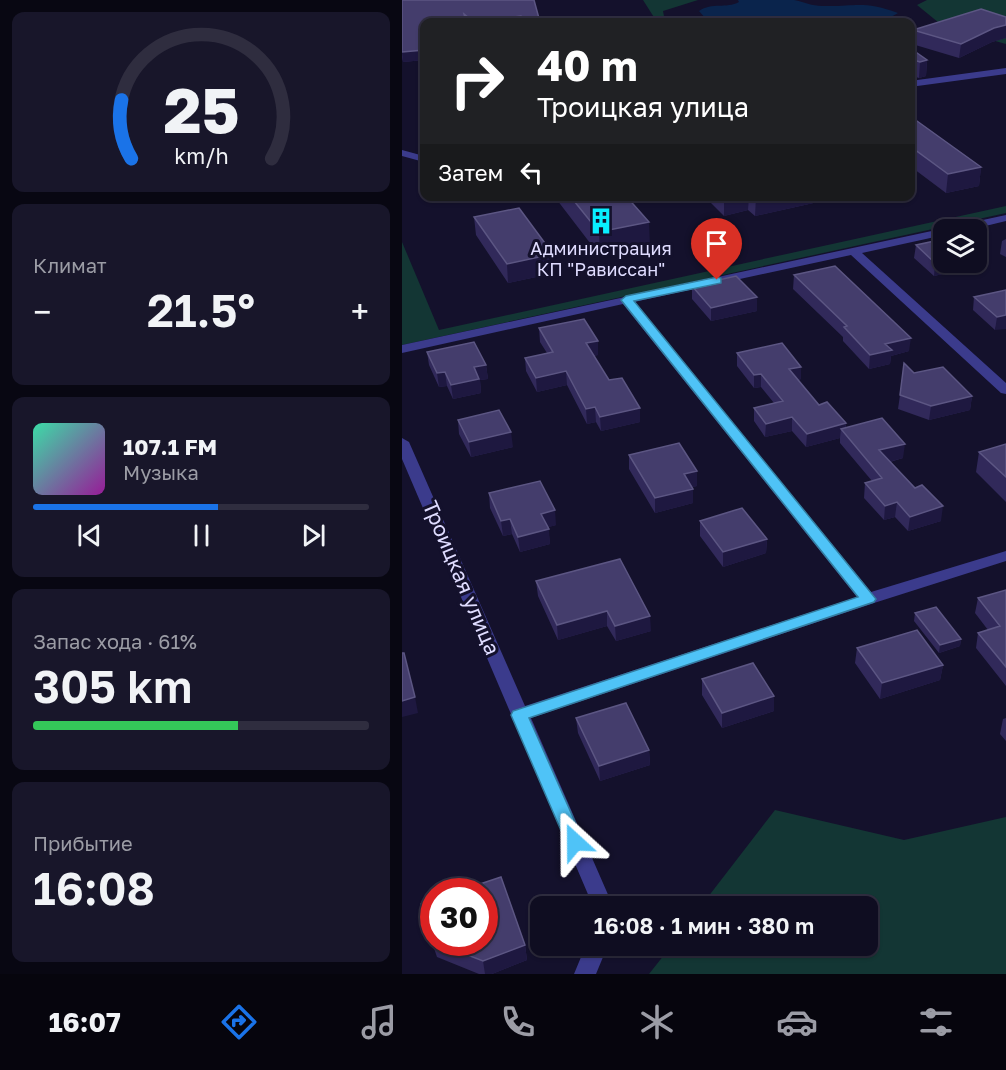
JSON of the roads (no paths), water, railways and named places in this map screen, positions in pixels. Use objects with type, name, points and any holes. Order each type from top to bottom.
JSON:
[{"type":"street","points":[[915,83],[1006,71]]},
{"type":"street","points":[[402,153],[420,158]]},
{"type":"street","points":[[987,222],[1006,218]]},
{"type":"street","points":[[402,349],[933,233]]},
{"type":"street","points":[[853,251],[1006,390]]},
{"type":"street","points":[[626,300],[868,599]]},
{"type":"street","name":"Троицкая улица","points":[[402,441],[599,896]]},
{"type":"street","points":[[519,715],[868,599],[1006,556]]},
{"type":"street","points":[[585,974],[592,956]]},
{"type":"water","points":[[738,0],[794,0],[822,6],[867,5],[898,13],[889,18],[705,18],[699,11],[704,8],[739,2]]},
{"type":"place","name":"Администрация КП \"Рависсан\"","points":[[601,221]]}]
